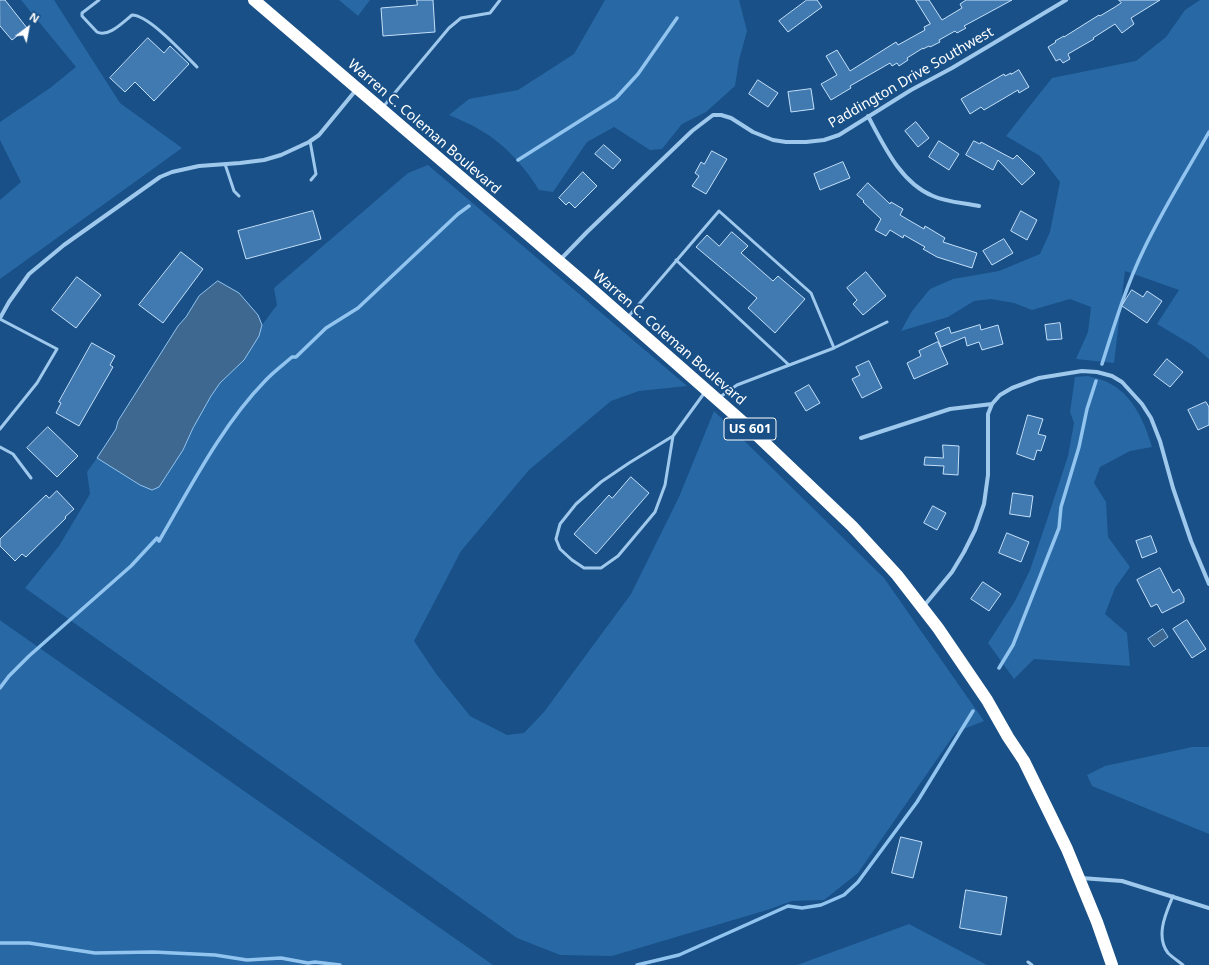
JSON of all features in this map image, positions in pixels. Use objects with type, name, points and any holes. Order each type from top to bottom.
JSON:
[{"type":"highway","name":"Warren C. Coleman Boulevard","points":[[254,0],[706,390],[802,477],[852,526],[897,575],[938,628],[987,700],[1024,761],[1068,849],[1097,922],[1112,965]]},
{"type":"street","name":"Paddington Drive Southwest","points":[[558,262],[692,131],[714,115],[721,115],[731,118],[753,132],[773,140],[786,142],[806,142],[824,140],[839,135],[868,116],[1066,0]]},
{"type":"street","points":[[0,318],[9,302],[29,274],[64,245],[160,177],[172,172],[199,166],[264,160],[275,157],[310,141],[319,135],[356,89]]},
{"type":"street","points":[[868,116],[885,148],[905,176],[918,188],[934,197],[979,206]]},
{"type":"street","points":[[922,608],[952,572],[964,552],[975,530],[984,504],[988,475],[988,414],[992,404],[1000,395],[1012,388],[1039,378],[1082,371],[1097,372],[1112,376],[1122,382],[1142,404],[1151,418],[1160,441],[1173,488],[1191,541],[1209,584]]},
{"type":"street","points":[[861,438],[950,409],[992,404]]},
{"type":"street","points":[[1080,878],[1122,881],[1209,908]]},
{"type":"lane","points":[[99,0],[82,12],[82,16],[96,32],[99,34],[106,33],[132,15],[137,15],[150,22],[197,67]]},
{"type":"lane","points":[[381,110],[449,28],[461,18],[490,13],[500,0]]},
{"type":"lane","points":[[310,141],[316,174],[311,180]]},
{"type":"lane","points":[[225,164],[234,191],[239,196]]},
{"type":"lane","points":[[626,320],[676,260],[718,212],[720,212],[810,293],[834,348]]},
{"type":"lane","points":[[676,260],[789,365]]},
{"type":"lane","points":[[0,318],[57,349],[37,383],[0,430]]},
{"type":"lane","points":[[716,399],[737,385],[834,348],[887,322]]},
{"type":"lane","points":[[673,436],[665,485],[655,512],[618,556],[601,568],[584,568],[572,560],[560,549],[556,539],[560,524],[576,504],[601,482],[628,462],[673,436],[706,390]]},
{"type":"lane","points":[[0,447],[13,454],[31,478]]},
{"type":"lane","points":[[1173,896],[1163,923],[1162,938],[1168,952],[1183,965]]},
{"type":"lane","points":[[1028,962],[1032,965]]},
{"type":"shaded area","points":[[21,0],[54,0],[120,103],[182,148],[0,279],[0,200],[21,182],[0,140],[0,122],[50,88],[76,67]]},
{"type":"shaded area","points":[[339,0],[370,0],[358,16]]},
{"type":"shaded area","points":[[605,0],[739,0],[747,31],[739,60],[735,86],[706,112],[682,124],[662,149],[650,150],[614,127],[587,142],[553,192],[539,190],[527,172],[498,142],[473,126],[449,115],[469,99],[518,90],[574,54]]},
{"type":"shaded area","points":[[1200,0],[1209,0],[1209,359],[1194,346],[1157,324],[1179,290],[1125,271],[1114,363],[1076,359],[1088,332],[1091,307],[1070,299],[1032,310],[1014,303],[991,299],[974,301],[948,317],[901,331],[912,311],[930,289],[953,279],[999,271],[1040,254],[1050,232],[1060,182],[1040,156],[1006,136],[1052,78],[1136,61],[1166,37],[1185,10]]},
{"type":"shaded area","points":[[428,165],[687,386],[639,391],[611,401],[529,470],[461,551],[414,641],[437,675],[470,716],[507,735],[524,733],[544,712],[631,594],[679,497],[714,411],[884,578],[984,721],[956,732],[858,873],[824,900],[792,901],[767,910],[612,956],[560,955],[517,938],[25,588],[59,546],[90,494],[87,472],[97,458],[140,485],[183,450],[193,428],[211,396],[220,383],[244,360],[259,336],[262,325],[277,305],[274,288],[408,173]]},
{"type":"shaded area","points":[[218,281],[239,293],[258,315],[262,325],[259,336],[244,360],[220,383],[193,428],[183,450],[159,487],[152,490],[140,485],[97,458],[116,429],[118,421],[178,326],[186,317],[199,296]]},
{"type":"shaded area","points":[[1087,376],[1100,379],[1112,385],[1128,398],[1135,407],[1145,427],[1152,447],[1130,451],[1100,467],[1094,483],[1106,502],[1108,537],[1130,567],[1115,588],[1105,614],[1127,633],[1130,666],[1034,659],[1014,679],[988,643],[1015,601],[1030,570],[1068,456],[1074,423],[1070,412],[1075,377]]},
{"type":"shaded area","points":[[0,620],[1,621],[493,965],[0,965]]},
{"type":"shaded area","points":[[1163,629],[1168,637],[1154,647],[1148,639]]},
{"type":"shaded area","points":[[1192,747],[1209,747],[1209,834],[1092,786],[1087,775],[1105,766]]},
{"type":"shaded area","points":[[909,924],[987,965],[797,965]]},
{"type":"building","points":[[0,0],[5,0],[27,28],[12,40],[0,26]]},
{"type":"building","points":[[417,0],[433,0],[435,32],[383,36],[381,8],[417,5]]},
{"type":"building","points":[[807,0],[817,0],[822,7],[788,32],[779,21]]},
{"type":"building","points":[[916,0],[929,0],[942,20],[962,8],[960,4],[966,0],[1012,0],[964,26],[966,28],[957,33],[955,31],[939,40],[940,42],[930,47],[923,48],[907,58],[908,60],[899,66],[897,63],[892,66],[890,63],[850,86],[851,88],[831,100],[821,84],[837,75],[826,56],[837,50],[850,71],[896,42],[898,45],[925,30],[924,27],[930,24]]},
{"type":"building","points":[[1119,0],[1160,0],[1131,18],[1134,24],[1122,33],[1115,24],[1093,38],[1094,39],[1068,54],[1070,59],[1063,63],[1060,59],[1056,61],[1048,47],[1056,42],[1055,41],[1115,7],[1121,3]]},
{"type":"building","points":[[148,38],[164,53],[170,46],[189,64],[154,101],[135,82],[125,92],[110,78]]},
{"type":"building","points":[[1019,70],[1029,87],[1019,93],[1018,90],[984,110],[981,107],[970,114],[961,99],[1004,74],[1005,76]]},
{"type":"building","points":[[758,80],[778,93],[768,107],[749,94]]},
{"type":"building","points":[[811,89],[814,109],[791,112],[788,92]]},
{"type":"building","points":[[916,122],[929,138],[918,147],[905,131]]},
{"type":"building","points":[[939,141],[959,154],[949,170],[929,157]]},
{"type":"building","points":[[974,141],[980,144],[981,142],[1013,159],[1017,155],[1035,173],[1022,185],[998,160],[993,170],[966,155]]},
{"type":"building","points":[[604,145],[621,160],[613,169],[595,154]]},
{"type":"building","points":[[712,151],[727,159],[706,194],[692,186],[699,176],[695,173],[701,162],[704,164]]},
{"type":"building","points":[[843,162],[850,178],[820,190],[814,174]]},
{"type":"building","points":[[583,172],[597,186],[575,208],[569,202],[566,205],[559,198]]},
{"type":"building","points":[[868,183],[890,204],[891,202],[903,209],[900,215],[924,229],[925,226],[945,238],[943,242],[977,253],[972,268],[937,257],[923,249],[925,247],[904,235],[903,238],[890,230],[886,236],[875,230],[881,219],[857,195]]},
{"type":"building","points":[[313,211],[321,239],[246,259],[238,231]]},
{"type":"building","points":[[1021,211],[1037,220],[1027,240],[1011,231]]},
{"type":"building","points":[[732,232],[748,246],[741,253],[773,281],[778,276],[805,299],[775,333],[748,308],[757,298],[696,247],[707,235],[719,246]]},
{"type":"building","points":[[1004,239],[1013,253],[992,265],[983,251]]},
{"type":"building","points":[[181,252],[203,269],[163,323],[139,305]]},
{"type":"building","points":[[866,272],[886,296],[863,315],[853,304],[857,300],[847,288]]},
{"type":"building","points":[[77,277],[101,295],[76,328],[52,310]]},
{"type":"building","points":[[1132,290],[1143,297],[1147,291],[1162,301],[1147,323],[1122,306]]},
{"type":"building","points":[[1060,323],[1062,339],[1047,340],[1045,325]]},
{"type":"building","points":[[980,325],[981,330],[998,325],[1003,344],[982,350],[979,342],[967,346],[965,337],[941,347],[935,333],[949,327],[951,333]]},
{"type":"building","points":[[938,342],[948,364],[914,379],[907,363],[921,356],[919,351]]},
{"type":"building","points":[[92,343],[115,356],[110,365],[113,367],[79,426],[56,413],[61,403],[59,402]]},
{"type":"building","points":[[1167,359],[1183,372],[1170,387],[1154,375]]},
{"type":"building","points":[[869,361],[882,388],[862,398],[852,379],[860,375],[856,367]]},
{"type":"building","points":[[809,385],[820,403],[806,411],[795,393]]},
{"type":"building","points":[[1206,402],[1209,407],[1209,425],[1198,430],[1188,410]]},
{"type":"building","points":[[1028,415],[1043,419],[1038,434],[1046,436],[1041,451],[1037,450],[1034,460],[1017,454]]},
{"type":"building","points":[[48,427],[78,456],[57,477],[27,448]]},
{"type":"building","points":[[943,445],[959,446],[958,475],[943,474],[944,466],[924,465],[925,457],[943,458]]},
{"type":"building","points":[[631,477],[649,493],[596,554],[574,534],[609,495],[612,498]]},
{"type":"building","points":[[57,491],[74,509],[26,557],[22,554],[15,561],[0,546],[0,539],[46,495],[49,498]]},
{"type":"building","points":[[1013,493],[1033,496],[1030,517],[1010,514]]},
{"type":"building","points":[[933,506],[946,513],[937,530],[924,523]]},
{"type":"building","points":[[1007,533],[1029,542],[1021,562],[999,553]]},
{"type":"building","points":[[1151,536],[1157,552],[1142,558],[1136,541]]},
{"type":"building","points":[[1160,568],[1173,593],[1179,589],[1184,598],[1184,602],[1162,613],[1157,604],[1151,607],[1137,580]]},
{"type":"building","points":[[983,582],[1001,594],[989,611],[971,599]]},
{"type":"building","points":[[1187,620],[1206,649],[1192,658],[1173,629]]},
{"type":"building","points":[[901,837],[922,842],[913,878],[892,873]]},
{"type":"building","points":[[966,890],[1007,897],[1001,935],[960,928]]},
{"type":"waterway","points":[[518,160],[616,98],[638,74],[677,18]]},
{"type":"waterway","points":[[1102,364],[1121,306],[1151,234],[1209,132]]},
{"type":"waterway","points":[[0,688],[9,676],[29,656],[131,566],[157,538],[159,541],[221,437],[249,398],[268,378],[292,357],[296,357],[326,328],[358,308],[458,214],[469,206]]},
{"type":"waterway","points":[[999,668],[1013,645],[1059,528],[1061,507],[1079,447],[1087,409],[1096,381]]},
{"type":"waterway","points":[[637,965],[679,955],[788,906],[802,908],[821,905],[844,895],[858,882],[917,802],[973,711]]},
{"type":"waterway","points":[[0,943],[29,943],[95,953],[153,952],[215,955],[247,960],[281,958],[308,963],[315,962],[340,965]]}]
